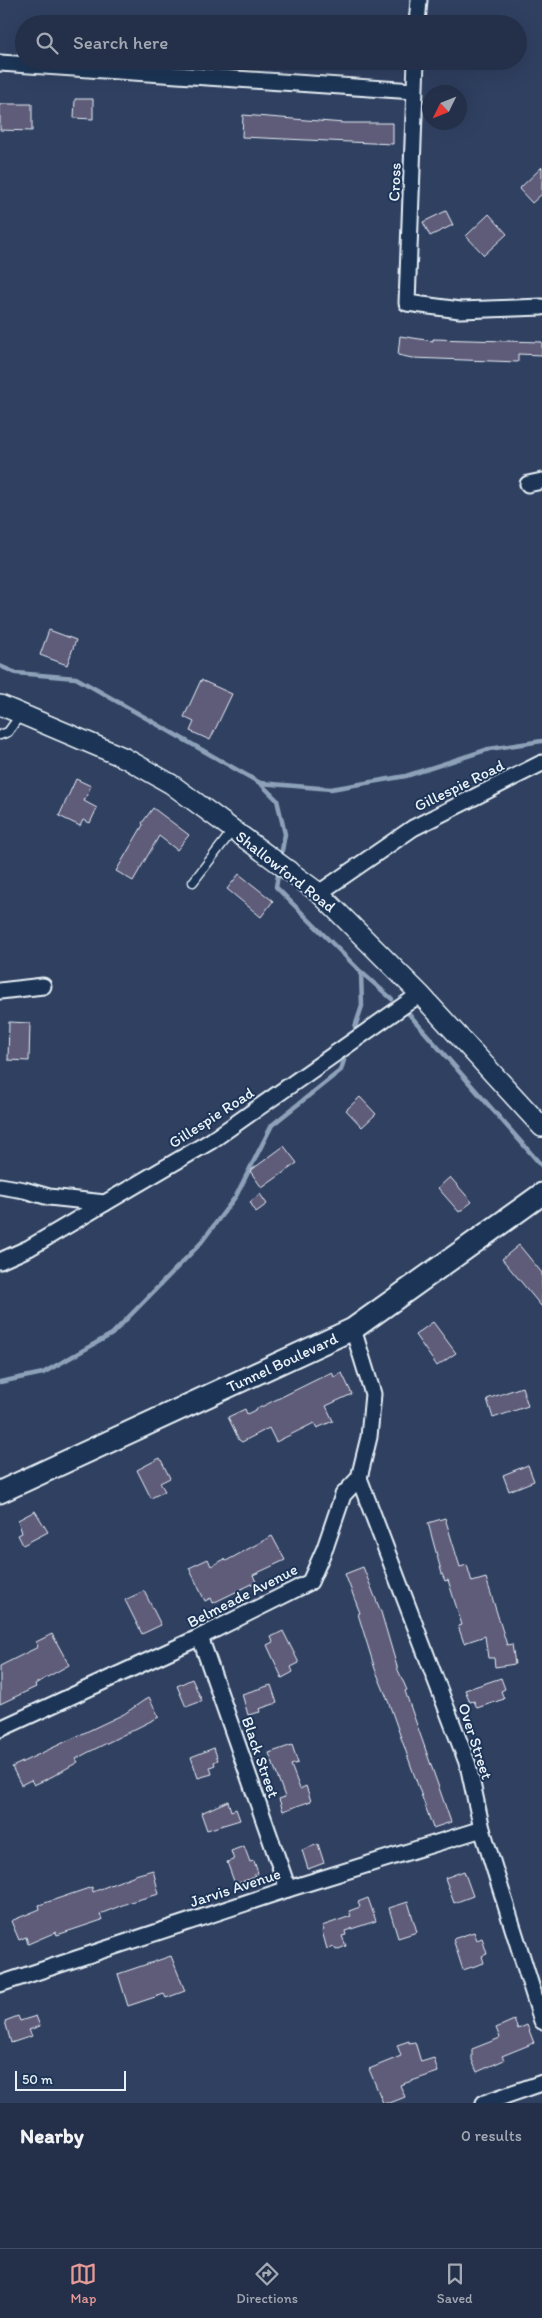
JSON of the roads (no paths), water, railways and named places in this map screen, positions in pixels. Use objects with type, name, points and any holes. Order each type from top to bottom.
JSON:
[{"type":"main road","name":"Tunnel Boulevard","points":[[0,1492],[353,1329],[542,1194]]},
{"type":"street","points":[[417,15],[418,0]]},
{"type":"street","points":[[0,64],[15,65]]},
{"type":"street","points":[[92,70],[414,91]]},
{"type":"street","name":"Cross","points":[[415,70],[407,303],[460,310],[542,307]]},
{"type":"street","name":"Shallowford Road","points":[[0,705],[125,758],[171,784],[320,893],[420,994],[542,1127]]},
{"type":"street","name":"Gillespie Road","points":[[320,893],[413,828],[542,763]]},
{"type":"street","points":[[0,991],[43,986]]},
{"type":"street","name":"Gillespie Road","points":[[0,1261],[29,1248],[211,1141],[420,994]]},
{"type":"street","points":[[0,1186],[49,1197],[105,1203]]},
{"type":"street","name":"Belmeade Avenue","points":[[0,1729],[200,1637],[310,1582],[325,1548],[343,1495],[359,1478],[369,1437],[373,1394],[353,1329]]},
{"type":"street","name":"Over Street","points":[[359,1478],[468,1766],[482,1829],[542,2021]]},
{"type":"street","name":"Black Street","points":[[200,1637],[288,1889]]},
{"type":"street","name":"Jarvis Avenue","points":[[0,1984],[288,1889],[482,1829]]},
{"type":"street","points":[[484,2103],[542,2083]]},
{"type":"lane","points":[[0,734],[8,732],[20,714]]},
{"type":"lane","points":[[193,882],[234,829]]},
{"type":"waterway","points":[[0,666],[16,673],[76,678],[260,783],[277,800],[285,834],[281,856]]},
{"type":"waterway","points":[[260,783],[331,789],[406,776],[489,749],[542,741]]},
{"type":"waterway","points":[[279,870],[276,887],[361,972],[392,999]]},
{"type":"waterway","points":[[355,1027],[362,1006],[361,972]]},
{"type":"waterway","points":[[408,1013],[542,1166]]},
{"type":"waterway","points":[[0,1382],[43,1373],[112,1334],[200,1244],[236,1196],[272,1125],[341,1070],[344,1060]]}]
